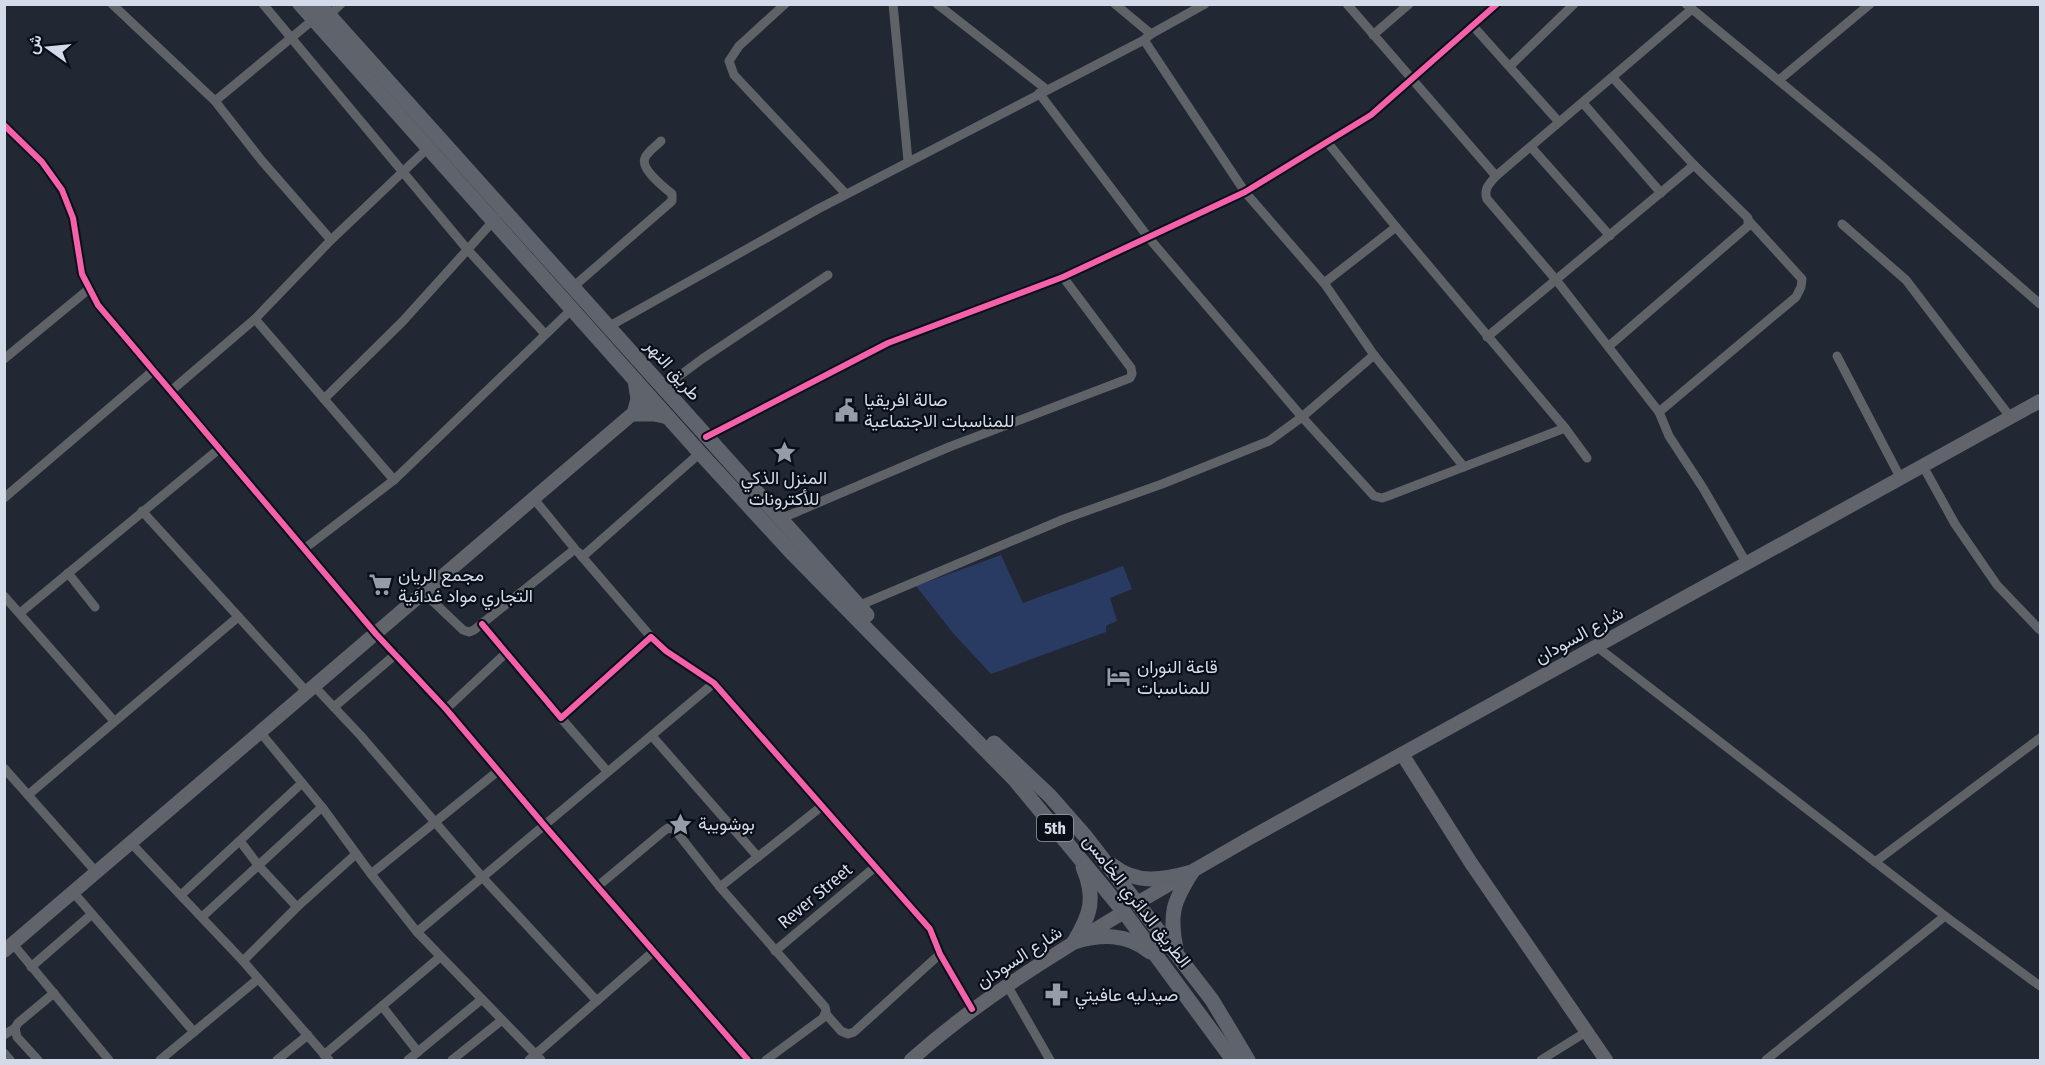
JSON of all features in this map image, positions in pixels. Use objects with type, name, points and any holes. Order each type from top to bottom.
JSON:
[{"type":"main road","name":"طريق النهر","points":[[300,4],[321,13],[498,215],[572,309],[635,380],[657,393],[668,417],[791,552],[1004,753]]},
{"type":"main road","name":"طريق النهر","points":[[321,13],[429,147],[573,287],[608,327],[657,393],[705,437],[780,519],[856,611]]},
{"type":"main road","points":[[634,414],[638,399],[635,380]]},
{"type":"main road","points":[[9,948],[657,393]]},
{"type":"main road","name":"شارع السودان","points":[[1137,903],[1248,838],[2040,401]]},
{"type":"main road","points":[[634,414],[668,417]]},
{"type":"main road","name":"الطريق الدائري الخامس","points":[[856,611],[1002,766],[1078,855],[1124,912],[1233,1060]]},
{"type":"main road","name":"الطريق الدائري الخامس","points":[[1004,753],[1050,796],[1102,858],[1227,1023],[1248,1060]]},
{"type":"main road","points":[[1402,754],[1478,872],[1606,1060]]},
{"type":"main road","points":[[1074,942],[1089,915],[1091,904],[1088,878],[1078,855]]},
{"type":"main road","points":[[1102,858],[1127,875],[1149,880],[1175,877],[1192,872]]},
{"type":"main road","points":[[1177,955],[1172,932],[1172,909],[1192,872]]},
{"type":"main road","name":"شارع السودان","points":[[911,1060],[972,1009],[1124,912]]},
{"type":"main road","points":[[1074,942],[1091,937],[1110,936],[1128,939],[1145,948],[1159,960]]},
{"type":"street","points":[[112,4],[215,101],[262,161],[331,240]]},
{"type":"street","points":[[262,4],[467,249],[545,334]]},
{"type":"street","points":[[215,101],[321,13],[341,4]]},
{"type":"street","points":[[785,4],[739,46],[729,61],[734,75],[846,194]]},
{"type":"street","points":[[893,4],[908,162]]},
{"type":"street","points":[[937,4],[1043,91],[1148,237],[1370,493],[1378,497],[1388,496],[1565,428]]},
{"type":"street","points":[[1115,4],[1147,37],[1245,192],[1324,283],[1374,355],[1464,466]]},
{"type":"street","points":[[608,327],[846,194],[1147,37],[1205,4]]},
{"type":"street","points":[[1347,4],[1496,176]]},
{"type":"street","points":[[1373,34],[1409,4]]},
{"type":"street","points":[[705,437],[888,343],[1063,277],[1245,192],[1371,115],[1497,4]]},
{"type":"street","points":[[1510,66],[1574,4]]},
{"type":"street","points":[[1779,80],[1870,4]]},
{"type":"street","points":[[1747,564],[1703,488],[1668,436],[1659,412],[1557,281],[1487,199],[1486,187],[1496,176],[1613,78],[1689,7],[1876,161],[2040,304]]},
{"type":"street","points":[[1473,26],[1559,122]]},
{"type":"street","points":[[1613,78],[1694,165],[1748,218],[1802,279],[1796,297],[1659,412]]},
{"type":"street","points":[[1583,103],[1661,193]]},
{"type":"street","points":[[4,124],[42,162],[62,190],[73,218],[82,274],[98,305],[376,634],[446,709],[748,1060]]},
{"type":"street","points":[[573,287],[672,201],[672,194],[646,169],[643,162],[645,156],[661,141]]},
{"type":"street","points":[[1328,143],[1565,428],[1587,458]]},
{"type":"street","points":[[172,390],[255,319],[331,240],[401,171],[429,147]]},
{"type":"street","points":[[1531,147],[1610,236]]},
{"type":"street","points":[[1487,337],[1694,165]]},
{"type":"street","points":[[324,399],[403,321],[498,215]]},
{"type":"street","points":[[1609,346],[1748,226],[1749,221]]},
{"type":"street","points":[[1842,224],[1906,280],[2011,418]]},
{"type":"street","points":[[1324,283],[1396,227]]},
{"type":"street","points":[[657,393],[702,359],[828,275]]},
{"type":"street","points":[[780,519],[950,447],[1130,378],[1131,368],[1063,277]]},
{"type":"street","points":[[4,359],[88,289]]},
{"type":"street","points":[[304,549],[394,480],[572,309]]},
{"type":"street","points":[[255,319],[394,480]]},
{"type":"street","points":[[856,611],[1064,519],[1241,454],[1269,441],[1302,417],[1374,355]]},
{"type":"street","points":[[1837,356],[1901,479]]},
{"type":"street","points":[[4,498],[154,370]]},
{"type":"street","points":[[20,613],[219,449]]},
{"type":"street","points":[[423,592],[463,630],[469,632],[474,630],[578,553],[700,453]]},
{"type":"street","points":[[1923,466],[1955,524],[1996,585],[2040,630]]},
{"type":"street","points":[[534,500],[651,637],[666,651],[714,683],[930,929],[940,954],[972,1009]]},
{"type":"street","points":[[142,511],[238,617],[311,689],[334,706],[483,878],[597,1001]]},
{"type":"street","points":[[68,573],[95,607]]},
{"type":"street","points":[[4,596],[114,722]]},
{"type":"street","points":[[28,795],[238,617]]},
{"type":"street","points":[[482,624],[607,771]]},
{"type":"street","points":[[561,718],[651,637]]},
{"type":"street","points":[[1596,645],[1945,916],[2040,986]]},
{"type":"street","points":[[446,709],[506,653]]},
{"type":"street","points":[[334,706],[396,654]]},
{"type":"street","points":[[417,932],[714,683]]},
{"type":"street","points":[[260,732],[322,807],[417,932],[502,1020],[535,1059],[654,951]]},
{"type":"street","points":[[652,736],[758,857]]},
{"type":"street","points":[[1875,862],[2040,738]]},
{"type":"street","points":[[4,768],[97,873]]},
{"type":"street","points":[[371,874],[498,771]]},
{"type":"street","points":[[181,896],[302,783]]},
{"type":"street","points":[[720,888],[822,806]]},
{"type":"street","points":[[201,917],[322,807]]},
{"type":"street","points":[[598,886],[668,828],[675,830],[720,888],[825,1007],[826,1014],[842,1031],[848,1034],[854,1032],[940,954]]},
{"type":"street","points":[[240,841],[258,865],[297,907]]},
{"type":"street","points":[[131,843],[243,962],[327,1058],[382,1006],[440,957]]},
{"type":"street","points":[[243,962],[297,907],[356,854]]},
{"type":"street","name":"Rever Street","points":[[775,951],[875,867]]},
{"type":"street","points":[[73,892],[194,1032]]},
{"type":"street","points":[[31,967],[92,914]]},
{"type":"street","points":[[1766,1060],[1945,916]]},
{"type":"street","points":[[9,948],[31,967],[109,1060]]},
{"type":"street","points":[[160,1060],[258,979]]},
{"type":"street","points":[[1007,986],[1050,1060]]},
{"type":"street","points":[[4,1035],[54,993]]},
{"type":"street","points":[[408,1060],[482,999]]},
{"type":"street","points":[[382,1006],[418,1052]]},
{"type":"street","points":[[766,1060],[826,1014]]},
{"type":"street","points":[[452,1060],[502,1020]]},
{"type":"street","points":[[15,1028],[17,1037],[38,1060]]},
{"type":"street","points":[[1541,1060],[1586,1032]]},
{"type":"street","points":[[277,1060],[308,1035]]},
{"type":"street","points":[[4,1053],[10,1060]]},
{"type":"shaded area","points":[[1001,555],[1023,603],[1123,566],[1132,589],[1110,598],[1117,621],[1106,626],[1106,632],[991,674],[953,633],[916,586]]},
{"type":"cycle path","points":[[706,437],[888,343],[1063,277],[1245,192],[1371,115],[1497,4]]},
{"type":"cycle path","points":[[4,125],[42,162],[62,190],[73,218],[82,274],[98,305],[376,634],[446,709],[748,1060]]},
{"type":"cycle path","points":[[482,624],[561,718],[651,637],[666,651],[714,683],[930,929],[940,954],[972,1009]]},
{"type":"place","name":"صالة افريقيا للمناسبات الاجتماعية","points":[[846,410]]},
{"type":"place","name":"المنزل الذكي للأكترونات","points":[[784,452]]},
{"type":"place","name":"مجمع الريان التجاري مواد غدائية","points":[[380,585]]},
{"type":"place","name":"قاعة النوران للمناسبات","points":[[1119,677]]},
{"type":"place","name":"بوشويبة","points":[[680,824]]},
{"type":"place","name":"صيدليه عافيتي","points":[[1057,995]]}]
